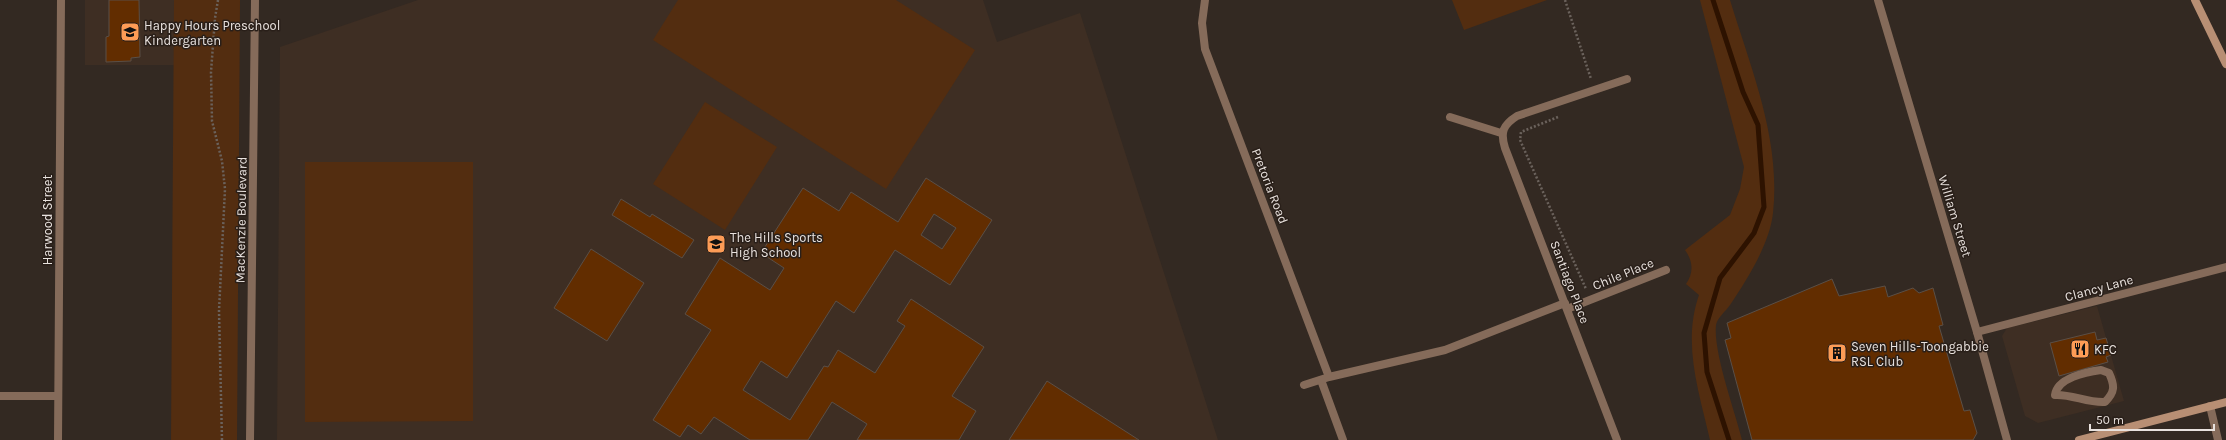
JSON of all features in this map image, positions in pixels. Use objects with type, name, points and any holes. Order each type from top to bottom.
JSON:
[{"type":"main road","points":[[2195,0],[2226,64]]},
{"type":"main road","points":[[2079,440],[2226,402]]},
{"type":"street","name":"Harwood Street","points":[[58,440],[57,396],[61,0]]},
{"type":"street","name":"MacKenzie Boulevard","points":[[250,440],[255,0]]},
{"type":"street","name":"Pretoria Road","points":[[1205,0],[1202,23],[1205,48],[1325,379],[1343,440]]},
{"type":"street","name":"William Street","points":[[1878,0],[1977,332],[2007,440]]},
{"type":"street","points":[[1450,117],[1501,132],[1504,126],[1517,116],[1627,79]]},
{"type":"street","name":"Santiago Place","points":[[1501,132],[1505,148],[1617,440]]},
{"type":"street","name":"Clancy Lane","points":[[1977,332],[2226,267]]},
{"type":"street","name":"Chile Place","points":[[1566,306],[1591,300],[1666,270]]},
{"type":"street","points":[[1304,386],[1325,379],[1445,350],[1566,306]]},
{"type":"street","points":[[2101,370],[2109,373],[2114,384],[2113,394],[2105,402],[2094,402],[2067,394],[2055,395],[2055,388],[2062,383],[2091,371],[2101,370]]},
{"type":"street","points":[[0,396],[57,396]]},
{"type":"street","points":[[2210,406],[2218,440]]},
{"type":"path","points":[[218,0],[215,18],[211,72],[212,121],[222,161],[224,189],[219,311],[222,440]]},
{"type":"path","points":[[1565,0],[1594,90]]},
{"type":"path","points":[[1562,115],[1527,128],[1521,132],[1520,140],[1591,300]]},
{"type":"shaded area","name":"Happy Hours Preschool Kindergarten","points":[[85,0],[174,0],[174,65],[85,65]]},
{"type":"shaded area","points":[[174,0],[240,0],[237,440],[171,440]]},
{"type":"shaded area","name":"The Hills Sports High School","points":[[418,0],[983,0],[997,42],[1080,13],[1218,440],[277,440],[280,47]]},
{"type":"shaded area","points":[[678,0],[896,0],[975,50],[886,189],[653,40]]},
{"type":"shaded area","points":[[1452,0],[1547,0],[1464,30]]},
{"type":"shaded area","points":[[1700,0],[1730,0],[1755,78],[1773,158],[1773,213],[1771,225],[1763,249],[1750,273],[1716,325],[1716,337],[1721,366],[1742,440],[1710,440],[1697,386],[1692,349],[1694,313],[1699,295],[1686,284],[1689,280],[1692,267],[1690,258],[1685,250],[1730,215],[1740,189],[1744,167]]},
{"type":"shaded area","points":[[705,102],[777,147],[725,230],[653,184]]},
{"type":"shaded area","points":[[305,162],[473,162],[473,421],[305,422]]},
{"type":"shaded area","points":[[2097,306],[2124,401],[2038,423],[2025,416],[2002,336],[2007,328]]},
{"type":"building","points":[[109,0],[139,0],[140,57],[131,58],[131,61],[106,62],[106,37],[109,36]]},
{"type":"building","points":[[926,178],[992,220],[950,285],[895,250],[854,313],[836,301],[787,378],[761,361],[743,390],[790,420],[824,366],[828,367],[838,350],[875,373],[905,326],[897,321],[911,299],[984,347],[952,396],[976,411],[959,440],[857,440],[867,424],[832,402],[808,440],[750,440],[714,417],[701,434],[688,425],[680,437],[653,420],[711,330],[685,314],[720,258],[770,290],[784,268],[761,253],[803,188],[839,211],[851,192],[898,222]],"holes":[[[934,214],[956,228],[942,249],[921,235]]]},
{"type":"building","points":[[621,199],[650,217],[652,214],[694,240],[682,258],[612,215]]},
{"type":"building","points":[[591,249],[644,283],[607,341],[554,308]]},
{"type":"building","name":"Seven Hills-Toongabbie RSL Club","points":[[1832,279],[1839,296],[1885,286],[1888,297],[1913,288],[1919,293],[1933,288],[1943,325],[1939,326],[1964,411],[1970,410],[1977,433],[1973,440],[1752,440],[1725,340],[1731,338],[1727,323]]},
{"type":"building","name":"KFC","points":[[2095,332],[2097,340],[2106,338],[2111,355],[2106,357],[2108,362],[2059,376],[2050,343]]},
{"type":"building","points":[[1047,381],[1139,440],[1009,440]]},
{"type":"waterway","points":[[1713,0],[1743,92],[1758,125],[1764,207],[1754,233],[1720,278],[1704,333],[1707,372],[1729,440]]},
{"type":"place","name":"Happy Hours Preschool Kindergarten","points":[[130,32]]},
{"type":"place","name":"The Hills Sports High School","points":[[716,244]]},
{"type":"place","name":"KFC","points":[[2080,349]]},
{"type":"place","name":"Seven Hills-Toongabbie RSL Club","points":[[1837,353]]}]
